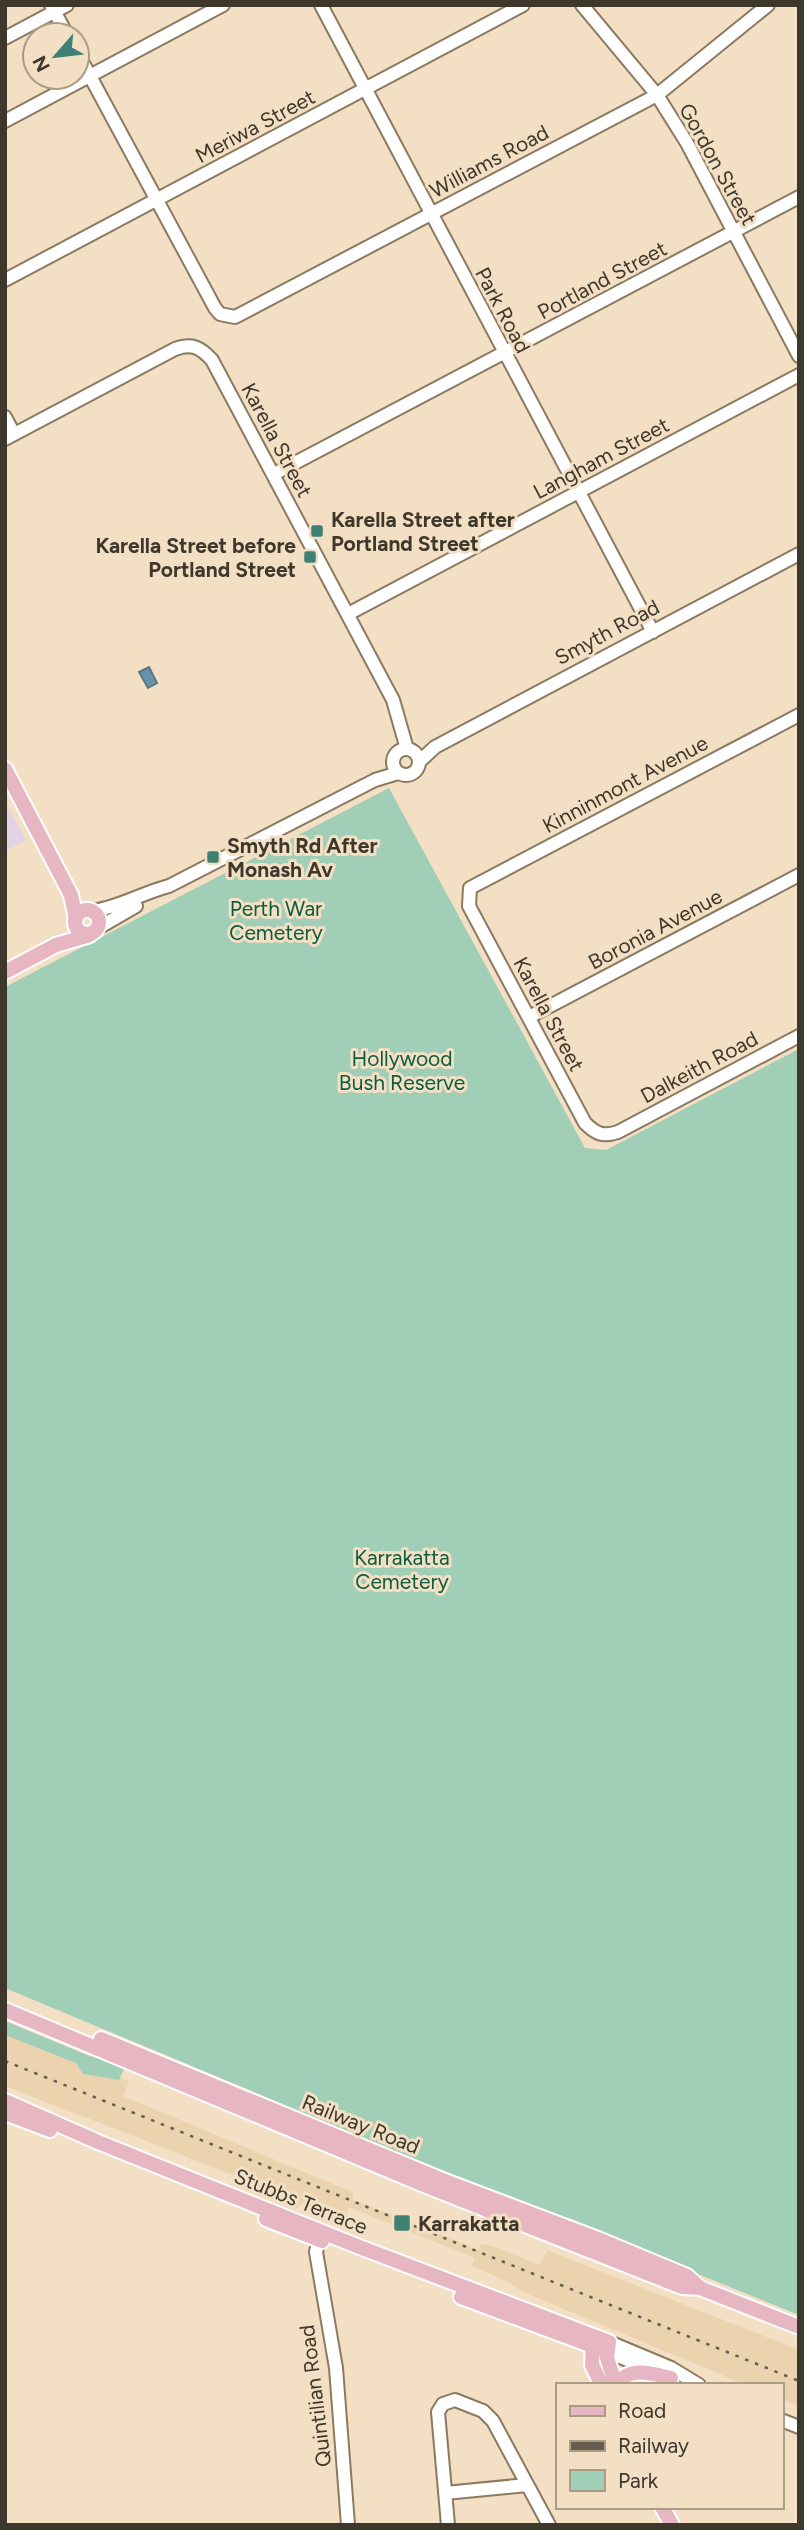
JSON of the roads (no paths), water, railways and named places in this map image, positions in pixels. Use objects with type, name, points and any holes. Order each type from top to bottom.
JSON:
[{"type":"main road","points":[[5,769],[71,895],[79,932],[94,931]]},
{"type":"main road","points":[[5,972],[56,945],[94,931],[99,918],[71,895]]},
{"type":"main road","points":[[56,945],[80,913],[92,911]]},
{"type":"main road","name":"Railway Road","points":[[5,1999],[445,2181],[687,2276],[700,2288]]},
{"type":"main road","name":"Railway Road","points":[[5,2010],[428,2187],[682,2287],[700,2288],[799,2327]]},
{"type":"main road","name":"Stubbs Terrace","points":[[5,2101],[324,2237]]},
{"type":"main road","name":"Stubbs Terrace","points":[[5,2113],[608,2347]]},
{"type":"main road","points":[[593,2340],[592,2365],[601,2383]]},
{"type":"main road","points":[[608,2347],[609,2367],[616,2383]]},
{"type":"main road","points":[[619,2383],[626,2374],[635,2372],[670,2378]]},
{"type":"main road","points":[[663,2509],[671,2525]]},
{"type":"main road","points":[[673,2509],[681,2525]]},
{"type":"street","points":[[5,38],[53,9],[67,5]]},
{"type":"street","points":[[91,75],[223,5]]},
{"type":"street","name":"Park Road","points":[[321,5],[653,632]]},
{"type":"street","name":"Meriwa Street","points":[[5,280],[523,5]]},
{"type":"street","name":"Gordon Street","points":[[582,5],[657,95],[688,142],[799,356]]},
{"type":"street","name":"Williams Road","points":[[156,200],[215,308],[224,317],[235,317],[657,95],[768,5]]},
{"type":"street","points":[[91,78],[156,200]]},
{"type":"street","points":[[5,121],[62,91]]},
{"type":"street","name":"Portland Street","points":[[274,474],[799,197]]},
{"type":"street","name":"Karella Street","points":[[10,437],[188,344],[202,349],[212,360],[393,700],[401,727],[401,758]]},
{"type":"street","name":"Langham Street","points":[[348,614],[799,375]]},
{"type":"street","points":[[5,417],[10,437]]},
{"type":"street","name":"Smyth Road","points":[[435,747],[419,762],[412,774],[401,758],[435,747],[799,554]]},
{"type":"street","name":"Kinninmont Avenue","points":[[470,888],[799,715]]},
{"type":"street","points":[[94,931],[154,898],[169,886],[375,780],[401,758],[417,755],[419,762]]},
{"type":"street","name":"Boronia Avenue","points":[[529,1017],[799,875]]},
{"type":"street","points":[[92,911],[116,907],[150,891],[169,886]]},
{"type":"street","name":"Karella Street","points":[[470,888],[469,905],[585,1123],[596,1133],[607,1136],[618,1132]]},
{"type":"street","name":"Dalkeith Road","points":[[618,1132],[799,1036]]},
{"type":"street","name":"Quintilian Road","points":[[324,2237],[325,2256],[319,2263],[335,2368],[348,2525]]},
{"type":"street","name":"Stubbs Terrace","points":[[608,2347],[685,2383]]},
{"type":"street","name":"Stubbs Terrace","points":[[608,2347],[671,2368],[696,2383]]},
{"type":"street","points":[[448,2525],[438,2412],[443,2404],[455,2400],[483,2411],[494,2421],[549,2525]]},
{"type":"street","points":[[446,2493],[527,2486]]},
{"type":"water","points":[[149,667],[157,683],[148,688],[139,672]]},
{"type":"railway","points":[[5,2061],[799,2381]]},
{"type":"place","name":"Karella Street after Portland Street","points":[[317,531]]},
{"type":"place","name":"Karella Street before Portland Street","points":[[310,557]]},
{"type":"place","name":"Smyth Rd After Monash Av","points":[[213,857]]},
{"type":"place","name":"Karrakatta","points":[[402,2223]]},
{"type":"park label","name":"Perth War Cemetery","points":[[276,920]]},
{"type":"park label","name":"Hollywood Bush Reserve","points":[[402,1070]]},
{"type":"park label","name":"Karrakatta Cemetery","points":[[402,1569]]}]
